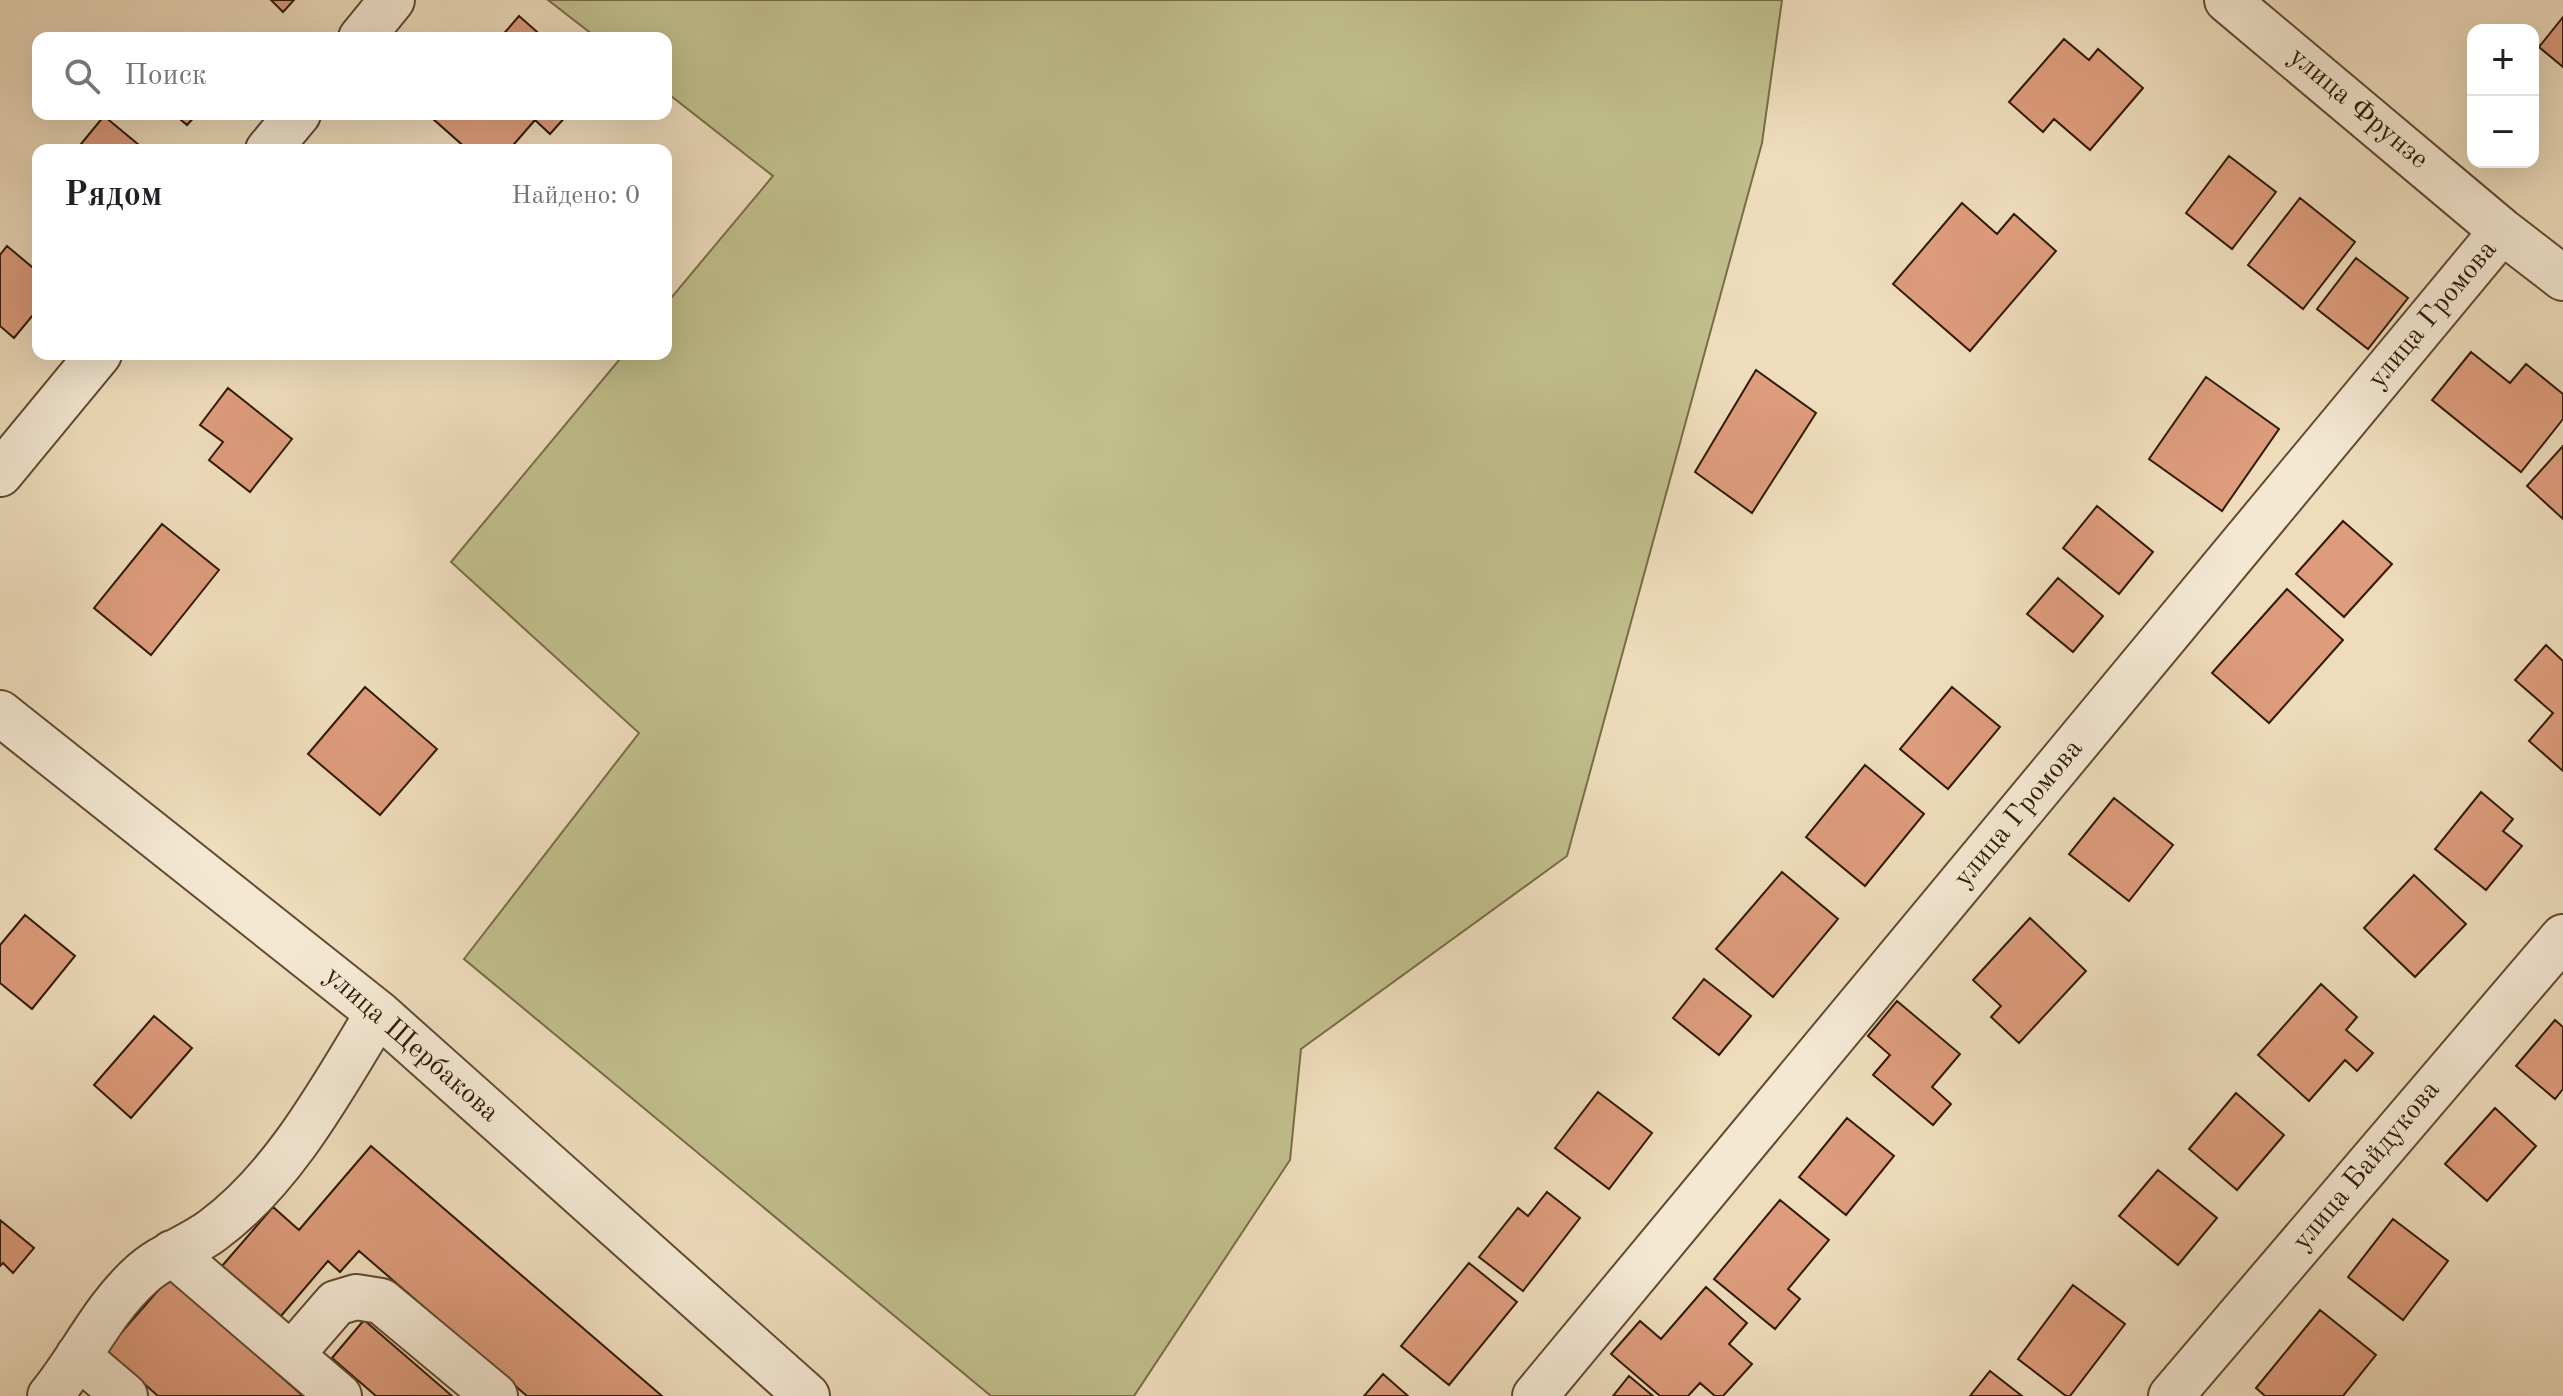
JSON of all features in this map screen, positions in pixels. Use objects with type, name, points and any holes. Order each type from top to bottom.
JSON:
[{"type":"street","points":[[366,32],[392,0]]},
{"type":"street","name":"улица Фрунзе","points":[[2227,0],[2502,231],[2563,278]]},
{"type":"street","points":[[273,144],[293,120]]},
{"type":"street","name":"улица Громова","points":[[1535,1396],[2502,231]]},
{"type":"street","points":[[0,474],[94,360]]},
{"type":"street","name":"улица Щербакова","points":[[0,713],[378,1013],[807,1396]]},
{"type":"street","name":"улица Байдукова","points":[[2171,1396],[2563,937]]},
{"type":"street","points":[[50,1396],[108,1310],[142,1274],[212,1231],[254,1194],[331,1090],[378,1013]]},
{"type":"street","points":[[172,1253],[339,1396]]},
{"type":"street","points":[[291,1355],[336,1303],[356,1297],[381,1301],[495,1396]]},
{"type":"street","points":[[78,1356],[125,1396]]},
{"type":"shaded area","points":[[548,0],[1782,0],[1762,143],[1567,856],[1301,1049],[1290,1160],[1134,1396],[991,1396],[464,959],[639,733],[451,562],[619,360],[672,360],[672,297],[773,176],[672,97],[672,32],[589,32]]},
{"type":"building","points":[[271,0],[294,0],[283,12]]},
{"type":"building","points":[[519,16],[537,32],[505,32]]},
{"type":"building","points":[[2563,17],[2563,67],[2539,47]]},
{"type":"building","points":[[2064,39],[2089,60],[2098,49],[2143,88],[2090,150],[2054,119],[2043,132],[2009,102]]},
{"type":"building","points":[[101,120],[109,120],[138,144],[81,144]]},
{"type":"building","points":[[434,120],[535,120],[514,144],[461,144]]},
{"type":"building","points":[[535,120],[563,120],[550,134]]},
{"type":"building","points":[[2229,156],[2276,192],[2232,249],[2186,213]]},
{"type":"building","points":[[2300,198],[2355,242],[2303,309],[2248,265]]},
{"type":"building","points":[[1962,203],[1997,234],[2014,214],[2056,251],[1970,351],[1893,284]]},
{"type":"building","points":[[7,246],[32,267],[32,316],[14,338],[0,326],[0,255]]},
{"type":"building","points":[[2356,258],[2408,298],[2368,349],[2317,309]]},
{"type":"building","points":[[2471,352],[2510,383],[2526,364],[2563,394],[2563,419],[2521,472],[2432,400]]},
{"type":"building","points":[[1756,370],[1816,413],[1752,513],[1695,472]]},
{"type":"building","points":[[2206,377],[2279,429],[2222,511],[2149,459]]},
{"type":"building","points":[[228,388],[292,439],[250,492],[209,460],[223,442],[200,425]]},
{"type":"building","points":[[2563,446],[2563,519],[2527,486]]},
{"type":"building","points":[[2097,506],[2153,552],[2119,594],[2063,548]]},
{"type":"building","points":[[2343,521],[2392,564],[2344,617],[2296,574]]},
{"type":"building","points":[[162,524],[219,570],[151,655],[94,608]]},
{"type":"building","points":[[2058,578],[2103,616],[2073,652],[2027,614]]},
{"type":"building","points":[[2287,589],[2343,640],[2269,723],[2212,673]]},
{"type":"building","points":[[2546,645],[2563,661],[2563,771],[2529,741],[2553,713],[2515,680]]},
{"type":"building","points":[[365,687],[437,749],[380,815],[308,754]]},
{"type":"building","points":[[1952,687],[2000,727],[1948,789],[1900,749]]},
{"type":"building","points":[[1865,765],[1924,814],[1865,886],[1806,837]]},
{"type":"building","points":[[2481,792],[2513,819],[2503,831],[2522,846],[2486,890],[2435,849]]},
{"type":"building","points":[[2114,798],[2173,845],[2129,901],[2069,854]]},
{"type":"building","points":[[1782,872],[1838,919],[1773,997],[1716,949]]},
{"type":"building","points":[[2414,875],[2466,924],[2415,977],[2364,928]]},
{"type":"building","points":[[25,915],[75,956],[32,1009],[0,983],[0,945]]},
{"type":"building","points":[[2030,918],[2086,971],[2019,1043],[1991,1017],[2001,1006],[1973,980]]},
{"type":"building","points":[[1704,979],[1751,1016],[1719,1055],[1673,1018]]},
{"type":"building","points":[[2321,984],[2357,1017],[2346,1030],[2373,1053],[2357,1071],[2345,1060],[2309,1101],[2258,1055]]},
{"type":"building","points":[[1897,1001],[1960,1054],[1932,1087],[1951,1104],[1933,1125],[1873,1075],[1890,1055],[1868,1036]]},
{"type":"building","points":[[154,1016],[192,1048],[131,1118],[94,1085]]},
{"type":"building","points":[[2555,1020],[2563,1027],[2563,1089],[2555,1099],[2516,1066]]},
{"type":"building","points":[[1598,1092],[1652,1133],[1609,1189],[1555,1148]]},
{"type":"building","points":[[2236,1093],[2284,1135],[2237,1190],[2189,1149]]},
{"type":"building","points":[[2495,1108],[2536,1146],[2487,1201],[2445,1164]]},
{"type":"building","points":[[1847,1118],[1894,1156],[1846,1215],[1799,1177]]},
{"type":"building","points":[[371,1146],[662,1396],[527,1396],[359,1251],[340,1272],[328,1261],[281,1316],[222,1266],[273,1207],[299,1230]]},
{"type":"building","points":[[2158,1170],[2217,1218],[2178,1265],[2119,1216]]},
{"type":"building","points":[[1547,1192],[1580,1218],[1523,1291],[1479,1257],[1518,1208],[1528,1216]]},
{"type":"building","points":[[1780,1200],[1829,1240],[1788,1289],[1800,1299],[1775,1329],[1714,1279]]},
{"type":"building","points":[[2393,1219],[2448,1261],[2403,1320],[2348,1277]]},
{"type":"building","points":[[0,1220],[34,1248],[13,1273],[3,1263],[0,1266]]},
{"type":"building","points":[[1469,1263],[1517,1302],[1449,1385],[1401,1346]]},
{"type":"building","points":[[169,1278],[303,1396],[158,1396],[106,1350]]},
{"type":"building","points":[[2073,1285],[2125,1324],[2070,1396],[2066,1396],[2018,1359]]},
{"type":"building","points":[[1706,1287],[1747,1323],[1729,1344],[1752,1364],[1723,1396],[1715,1396],[1700,1383],[1688,1396],[1660,1396],[1611,1354],[1640,1321],[1661,1339]]},
{"type":"building","points":[[2320,1310],[2376,1355],[2343,1396],[2265,1396],[2256,1388]]},
{"type":"building","points":[[364,1320],[452,1396],[376,1396],[332,1358]]},
{"type":"building","points":[[1990,1371],[2022,1396],[1970,1396]]},
{"type":"building","points":[[1383,1374],[1408,1396],[1364,1396]]},
{"type":"building","points":[[1629,1376],[1653,1396],[1613,1396]]}]
